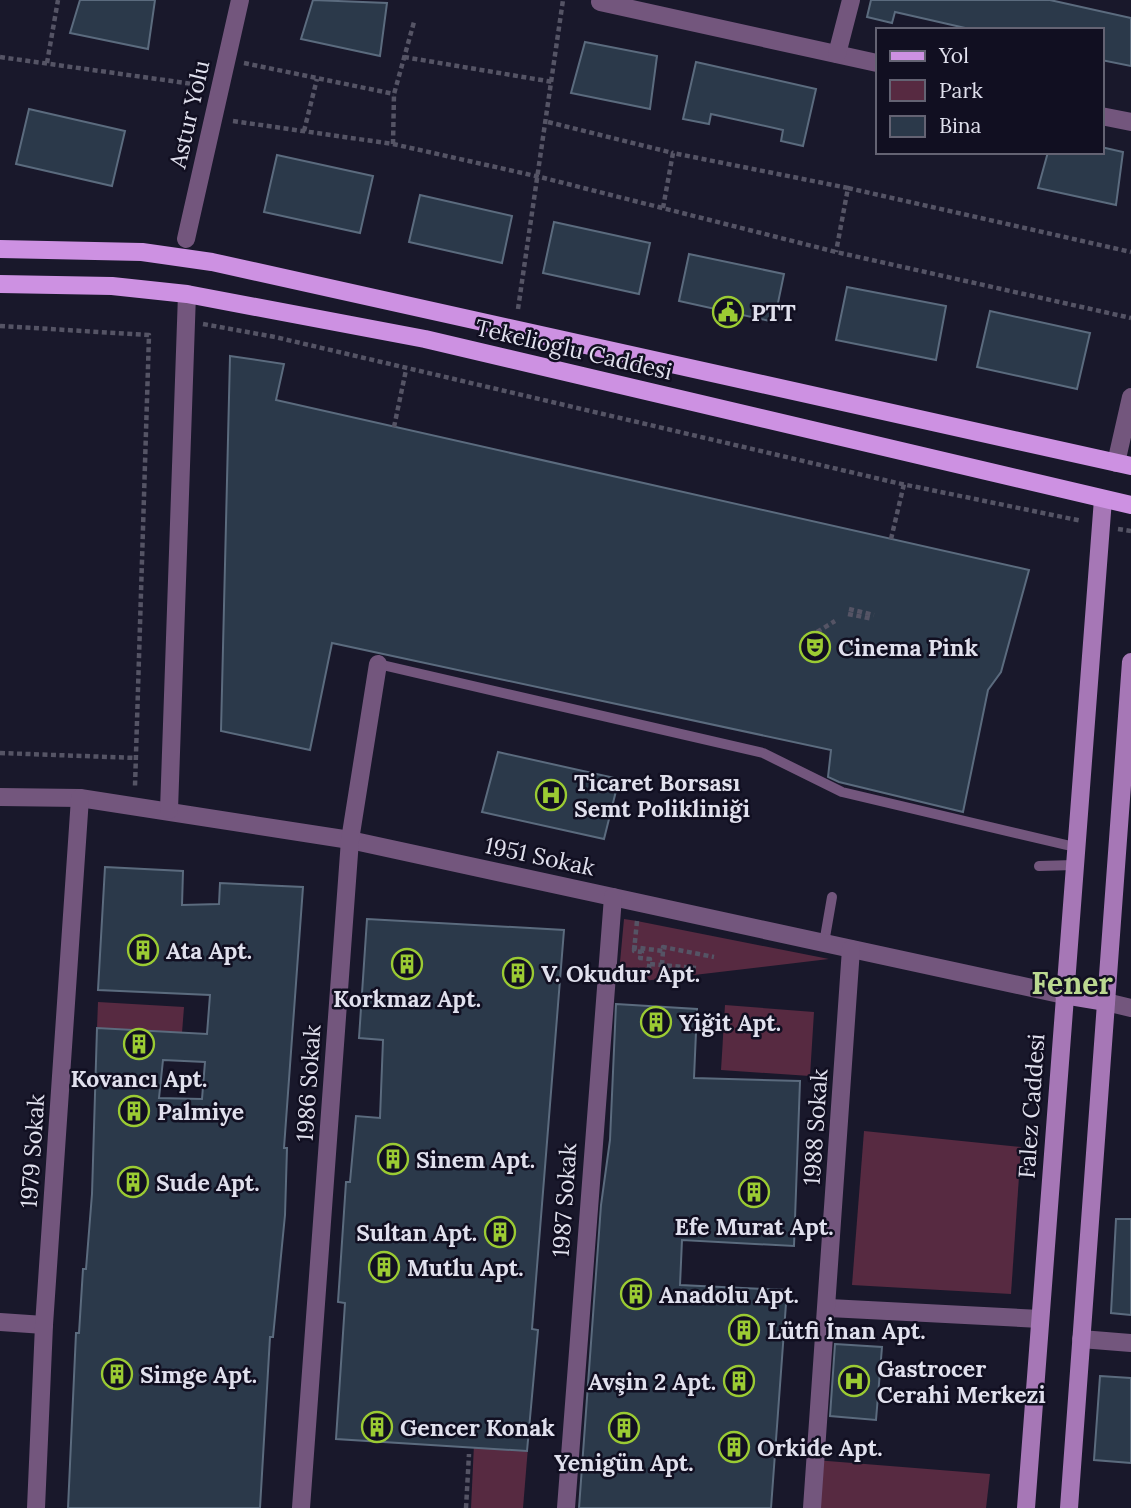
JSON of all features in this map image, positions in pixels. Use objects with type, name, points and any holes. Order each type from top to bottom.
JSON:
[{"type":"main road","name":"Tekelioglu Caddesi","points":[[0,250],[142,252],[212,262],[1123,465]]},
{"type":"main road","name":"Tekelioglu Caddesi","points":[[0,284],[112,286],[187,294],[425,339],[1131,505]]},
{"type":"street","name":"Astur Yolu","points":[[186,239],[218,87],[240,0]]},
{"type":"street","points":[[837,54],[851,0]]},
{"type":"street","points":[[600,2],[657,8],[876,63]]},
{"type":"street","points":[[1103,116],[1131,122]]},
{"type":"street","points":[[169,810],[187,294]]},
{"type":"street","points":[[1123,465],[1131,397]]},
{"type":"street","name":"Falez Caddesi","points":[[1026,1508],[1102,499]]},
{"type":"street","points":[[1069,1508],[1106,1002],[1124,845],[1131,662]]},
{"type":"street","name":"1986 Sokak","points":[[301,1508],[351,840],[378,664]]},
{"type":"street","name":"1951 Sokak","points":[[0,797],[80,798],[351,840],[1064,995]]},
{"type":"street","name":"1979 Sokak","points":[[36,1508],[44,1325],[80,798]]},
{"type":"street","name":"1987 Sokak","points":[[566,1508],[613,897]]},
{"type":"street","name":"1988 Sokak","points":[[812,1508],[829,1308],[851,949]]},
{"type":"street","points":[[1064,995],[1131,1008]]},
{"type":"street","points":[[829,1308],[1040,1319]]},
{"type":"street","points":[[0,1322],[44,1325]]},
{"type":"street","points":[[1081,1339],[1131,1343]]},
{"type":"lane","points":[[378,664],[763,753],[842,792],[1074,856]]},
{"type":"lane","points":[[1039,866],[1074,856]]},
{"type":"lane","points":[[824,943],[832,897]]},
{"type":"path","points":[[47,63],[58,0]]},
{"type":"path","points":[[518,309],[540,177],[564,0]]},
{"type":"path","points":[[393,145],[394,94],[414,22]]},
{"type":"path","points":[[0,57],[218,87]]},
{"type":"path","points":[[404,57],[553,82]]},
{"type":"path","points":[[227,59],[394,94]]},
{"type":"path","points":[[304,131],[317,79]]},
{"type":"path","points":[[211,118],[393,145],[540,177],[836,253],[1131,318]]},
{"type":"path","points":[[548,122],[673,153],[848,188],[1131,252]]},
{"type":"path","points":[[663,208],[673,153]]},
{"type":"path","points":[[836,253],[848,188]]},
{"type":"path","points":[[186,321],[275,337],[406,370],[904,484],[1131,531]]},
{"type":"path","points":[[0,326],[149,335],[135,796]]},
{"type":"path","points":[[394,427],[406,370]]},
{"type":"path","points":[[891,539],[904,484]]},
{"type":"path","points":[[849,612],[874,617]]},
{"type":"path","points":[[817,632],[835,621]]},
{"type":"path","points":[[0,753],[136,758]]},
{"type":"path","points":[[637,921],[634,951],[642,952],[639,958],[650,959],[648,976]]},
{"type":"path","points":[[627,947],[663,951]]},
{"type":"path","points":[[662,965],[663,947],[714,957]]},
{"type":"path","points":[[650,964],[696,968]]},
{"type":"path","points":[[466,1508],[469,1454]]},
{"type":"green space","points":[[624,919],[637,921],[829,959],[618,984]]},
{"type":"green space","points":[[98,1002],[184,1007],[182,1033],[97,1028]]},
{"type":"green space","points":[[725,1005],[814,1012],[810,1076],[721,1070]]},
{"type":"green space","points":[[864,1131],[1021,1147],[1011,1294],[852,1285]]},
{"type":"green space","points":[[474,1444],[528,1447],[523,1508],[471,1508]]},
{"type":"green space","points":[[815,1460],[990,1474],[986,1508],[811,1508]]},
{"type":"building","points":[[80,0],[155,0],[148,49],[70,33]]},
{"type":"building","points":[[313,0],[387,3],[380,56],[301,39]]},
{"type":"building","points":[[871,0],[1050,0],[1131,18],[1131,66],[1103,60],[1103,28],[965,28],[895,12],[892,23],[867,17]]},
{"type":"building","points":[[585,42],[657,56],[650,109],[571,93]]},
{"type":"building","points":[[696,62],[816,89],[803,146],[781,141],[783,130],[711,114],[709,124],[683,119]]},
{"type":"building","points":[[29,109],[125,131],[112,186],[16,164]]},
{"type":"building","points":[[1103,147],[1123,152],[1116,205],[1038,188],[1047,154],[1103,154]]},
{"type":"building","points":[[277,155],[373,176],[360,233],[264,212]]},
{"type":"building","points":[[420,195],[512,216],[502,263],[409,242]]},
{"type":"building","points":[[554,222],[650,243],[639,294],[543,273]]},
{"type":"building","points":[[689,254],[784,274],[774,322],[679,301]]},
{"type":"building","points":[[847,287],[946,306],[936,360],[836,340]]},
{"type":"building","points":[[990,311],[1090,333],[1077,389],[977,367]]},
{"type":"building","points":[[230,356],[284,364],[276,400],[1029,570],[1001,672],[988,690],[963,812],[828,777],[831,750],[332,643],[310,750],[221,731]]},
{"type":"building","name":"Ticaret Borsası Semt Polikliniği","points":[[498,752],[619,779],[604,839],[482,812]]},
{"type":"building","points":[[105,867],[183,871],[182,905],[219,904],[220,883],[303,887],[284,1148],[287,1148],[285,1215],[273,1337],[270,1337],[260,1508],[68,1508],[76,1333],[79,1333],[92,1194],[97,1028],[207,1034],[210,995],[98,990]],"holes":[[[163,1060],[205,1062],[202,1099],[159,1098]]]},
{"type":"building","points":[[367,919],[564,930],[532,1329],[538,1330],[527,1451],[336,1439],[345,1303],[338,1302],[346,1182],[350,1182],[356,1116],[380,1118],[383,1040],[359,1038]]},
{"type":"building","points":[[616,1004],[697,1009],[694,1078],[800,1081],[794,1246],[682,1240],[680,1285],[787,1290],[771,1508],[579,1508],[601,1205],[610,1140]]},
{"type":"building","points":[[1116,1219],[1131,1219],[1131,1315],[1111,1313]]},
{"type":"building","name":"Gastrocer Cerahi Merkezi","points":[[835,1344],[882,1347],[876,1420],[830,1416]]},
{"type":"building","points":[[1100,1376],[1131,1378],[1131,1463],[1094,1460]]},
{"type":"place","name":"PTT","points":[[728,312]]},
{"type":"place","name":"Cinema Pink","points":[[815,647]]},
{"type":"place","name":"Ticaret Borsası Semt Polikliniği","points":[[551,795]]},
{"type":"place","name":"Ata Apt.","points":[[143,950]]},
{"type":"place","name":"Korkmaz Apt.","points":[[407,964]]},
{"type":"place","name":"V. Okudur Apt.","points":[[518,973]]},
{"type":"place","name":"Yiğit Apt.","points":[[656,1022]]},
{"type":"place","name":"Kovancı Apt.","points":[[139,1044]]},
{"type":"place","name":"Palmiye","points":[[134,1111]]},
{"type":"place","name":"Sinem Apt.","points":[[393,1159]]},
{"type":"place","name":"Sude Apt.","points":[[133,1182]]},
{"type":"place","name":"Efe Murat Apt.","points":[[754,1192]]},
{"type":"place","name":"Sultan Apt.","points":[[500,1232]]},
{"type":"place","name":"Mutlu Apt.","points":[[384,1267]]},
{"type":"place","name":"Anadolu Apt.","points":[[636,1294]]},
{"type":"place","name":"Lütfi İnan Apt.","points":[[744,1330]]},
{"type":"place","name":"Simge Apt.","points":[[117,1374]]},
{"type":"place","name":"Avşin 2 Apt.","points":[[739,1381]]},
{"type":"place","name":"Gastrocer Cerahi Merkezi","points":[[854,1381]]},
{"type":"place","name":"Gencer Konak","points":[[377,1427]]},
{"type":"place","name":"Yenigün Apt.","points":[[624,1428]]},
{"type":"place","name":"Orkide Apt.","points":[[734,1447]]},
{"type":"district","name":"Fener","points":[[1072,983]]}]
